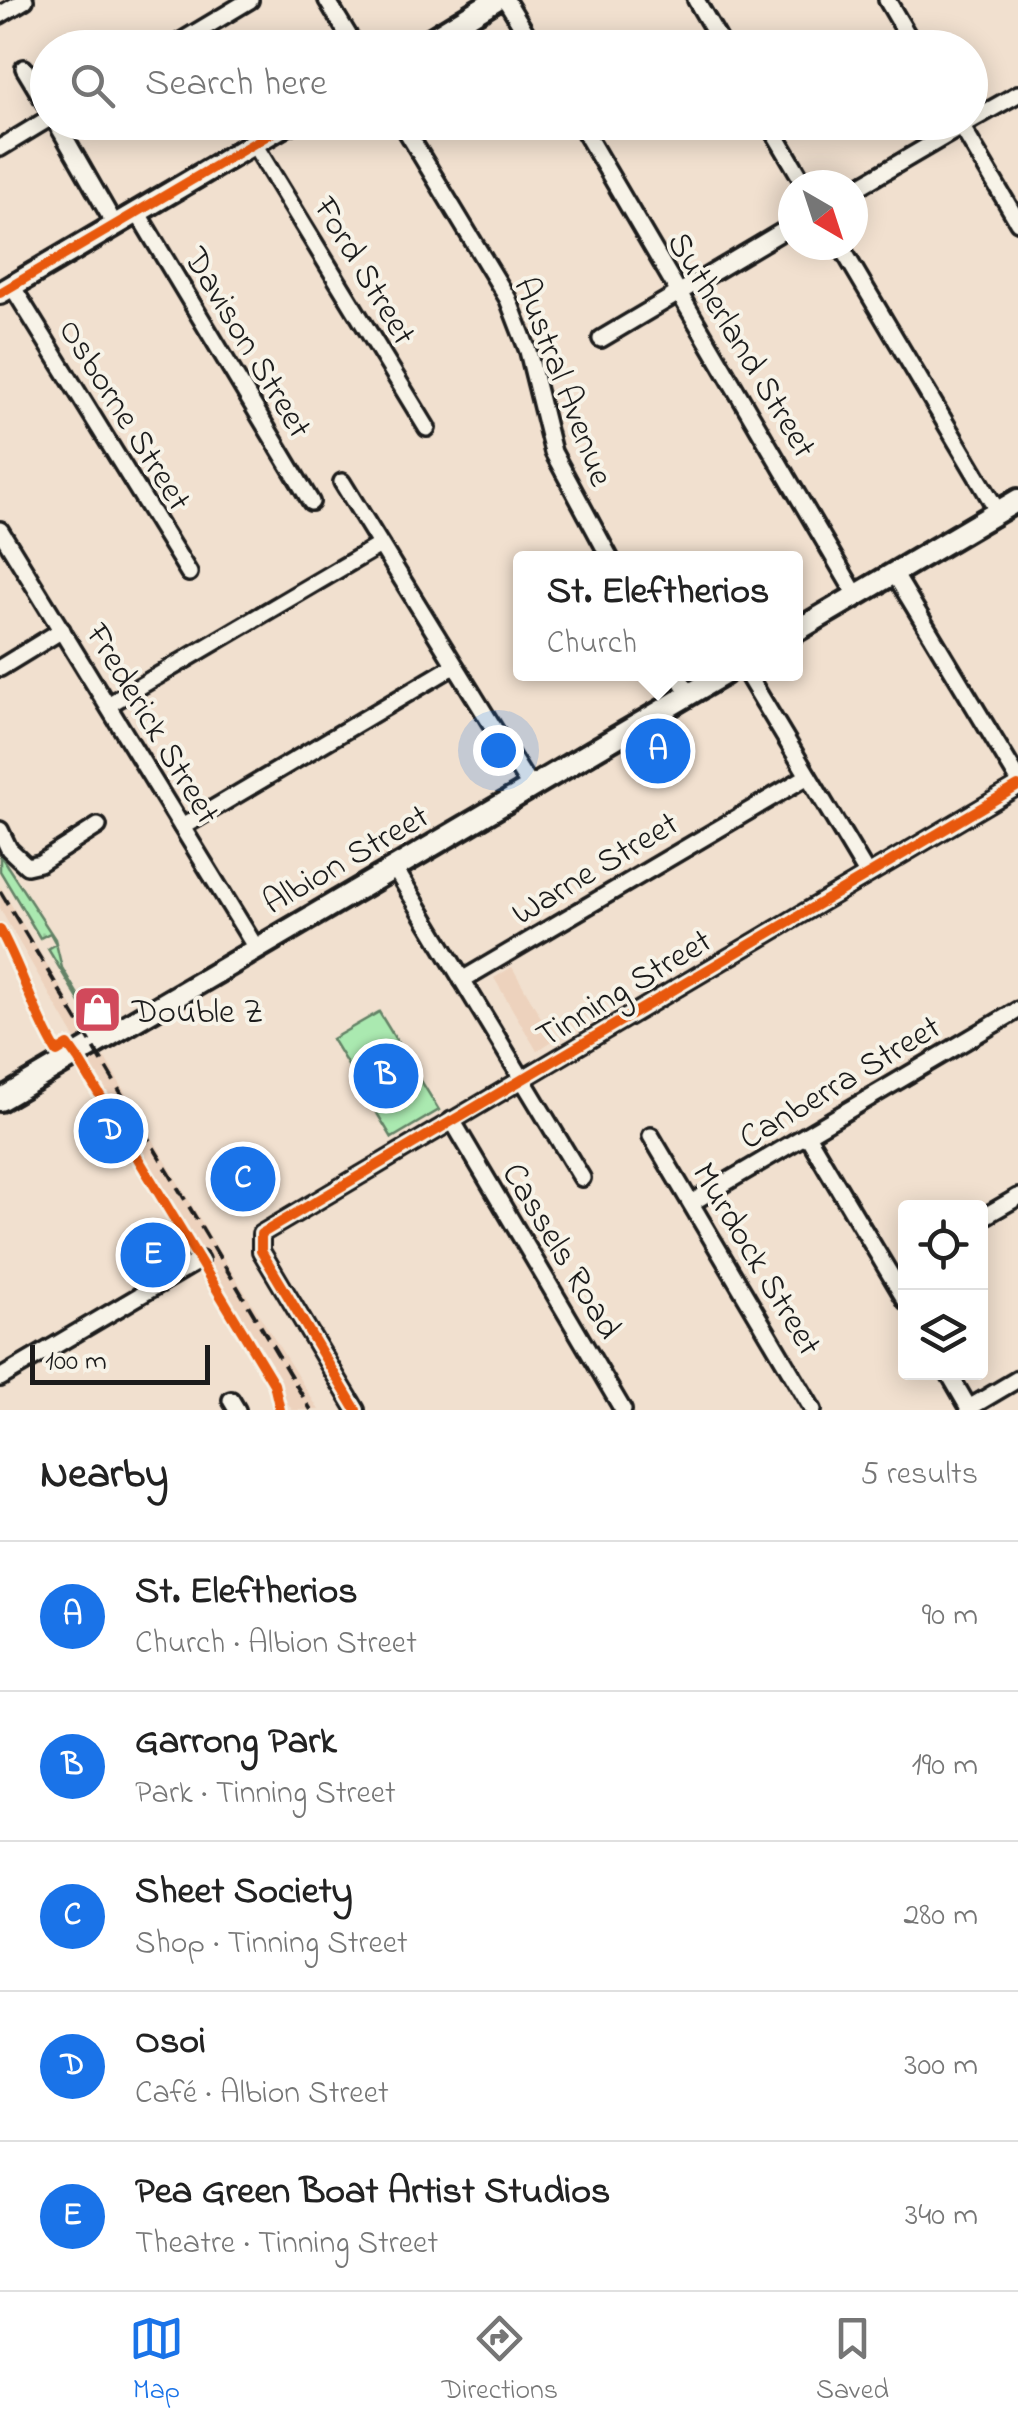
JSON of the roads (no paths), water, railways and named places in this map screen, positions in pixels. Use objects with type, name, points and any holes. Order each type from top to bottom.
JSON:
[{"type":"street","points":[[0,15],[25,0]]},
{"type":"street","points":[[200,30],[250,0]]},
{"type":"street","points":[[327,0],[345,30]]},
{"type":"street","points":[[446,30],[495,0]]},
{"type":"street","points":[[506,0],[524,30]]},
{"type":"street","points":[[696,0],[714,30]]},
{"type":"street","points":[[887,0],[904,30]]},
{"type":"street","points":[[24,68],[30,78]]},
{"type":"street","points":[[988,110],[1018,94]]},
{"type":"street","points":[[0,148],[30,130]]},
{"type":"street","points":[[67,140],[116,224]]},
{"type":"street","points":[[6,289],[261,140]]},
{"type":"street","name":"Austral Avenue","points":[[412,140],[516,318],[553,452],[606,551]]},
{"type":"street","name":"Sutherland Street","points":[[590,140],[856,595]]},
{"type":"street","points":[[779,140],[796,170]]},
{"type":"street","points":[[868,181],[937,140]]},
{"type":"street","points":[[974,140],[1018,222]]},
{"type":"street","name":"Ford Street","points":[[254,144],[427,428]]},
{"type":"street","name":"Davison Street","points":[[137,212],[310,502]]},
{"type":"street","points":[[602,339],[778,235]]},
{"type":"street","points":[[849,260],[998,512]]},
{"type":"street","name":"Osborne Street","points":[[6,289],[189,573]]},
{"type":"street","points":[[342,482],[530,787]]},
{"type":"street","points":[[803,627],[1018,500]]},
{"type":"street","name":"Frederick Street","points":[[0,530],[256,948]]},
{"type":"street","points":[[108,705],[380,545]]},
{"type":"street","points":[[894,573],[1018,782]]},
{"type":"street","points":[[0,668],[62,630]]},
{"type":"street","points":[[182,827],[454,666]]},
{"type":"street","points":[[681,681],[689,694]]},
{"type":"street","name":"Albion Street","points":[[0,1100],[712,681]]},
{"type":"street","points":[[751,681],[867,874]]},
{"type":"street","name":"Warne Street","points":[[462,980],[808,776]]},
{"type":"street","name":"Tinning Street","points":[[356,1410],[262,1251],[259,1239],[288,1216],[1018,782]]},
{"type":"street","points":[[0,830],[9,849],[26,866],[98,826]]},
{"type":"street","points":[[394,867],[582,1178]]},
{"type":"street","name":"Canberra Street","points":[[691,1204],[1016,1016]]},
{"type":"street","name":"Cassels Road","points":[[452,1120],[623,1410]]},
{"type":"street","points":[[807,1134],[899,1290]]},
{"type":"street","name":"Murdock Street","points":[[651,1136],[814,1410]]},
{"type":"street","points":[[988,1215],[1018,1198]]},
{"type":"street","points":[[0,1378],[200,1260]]},
{"type":"street","points":[[889,1273],[898,1268]]},
{"type":"street","points":[[953,1380],[969,1409],[1018,1379]]},
{"type":"railway","points":[[0,891],[311,1410]]},
{"type":"place","name":"St. Eleftherios","points":[[658,751]]},
{"type":"place","name":"Double Z","points":[[97,1010]]},
{"type":"place","name":"Garrong Park","points":[[386,1076]]},
{"type":"place","name":"Osoi","points":[[111,1131]]},
{"type":"place","name":"Sheet Society","points":[[243,1179]]},
{"type":"place","name":"Pea Green Boat Artist Studios","points":[[153,1255]]}]
